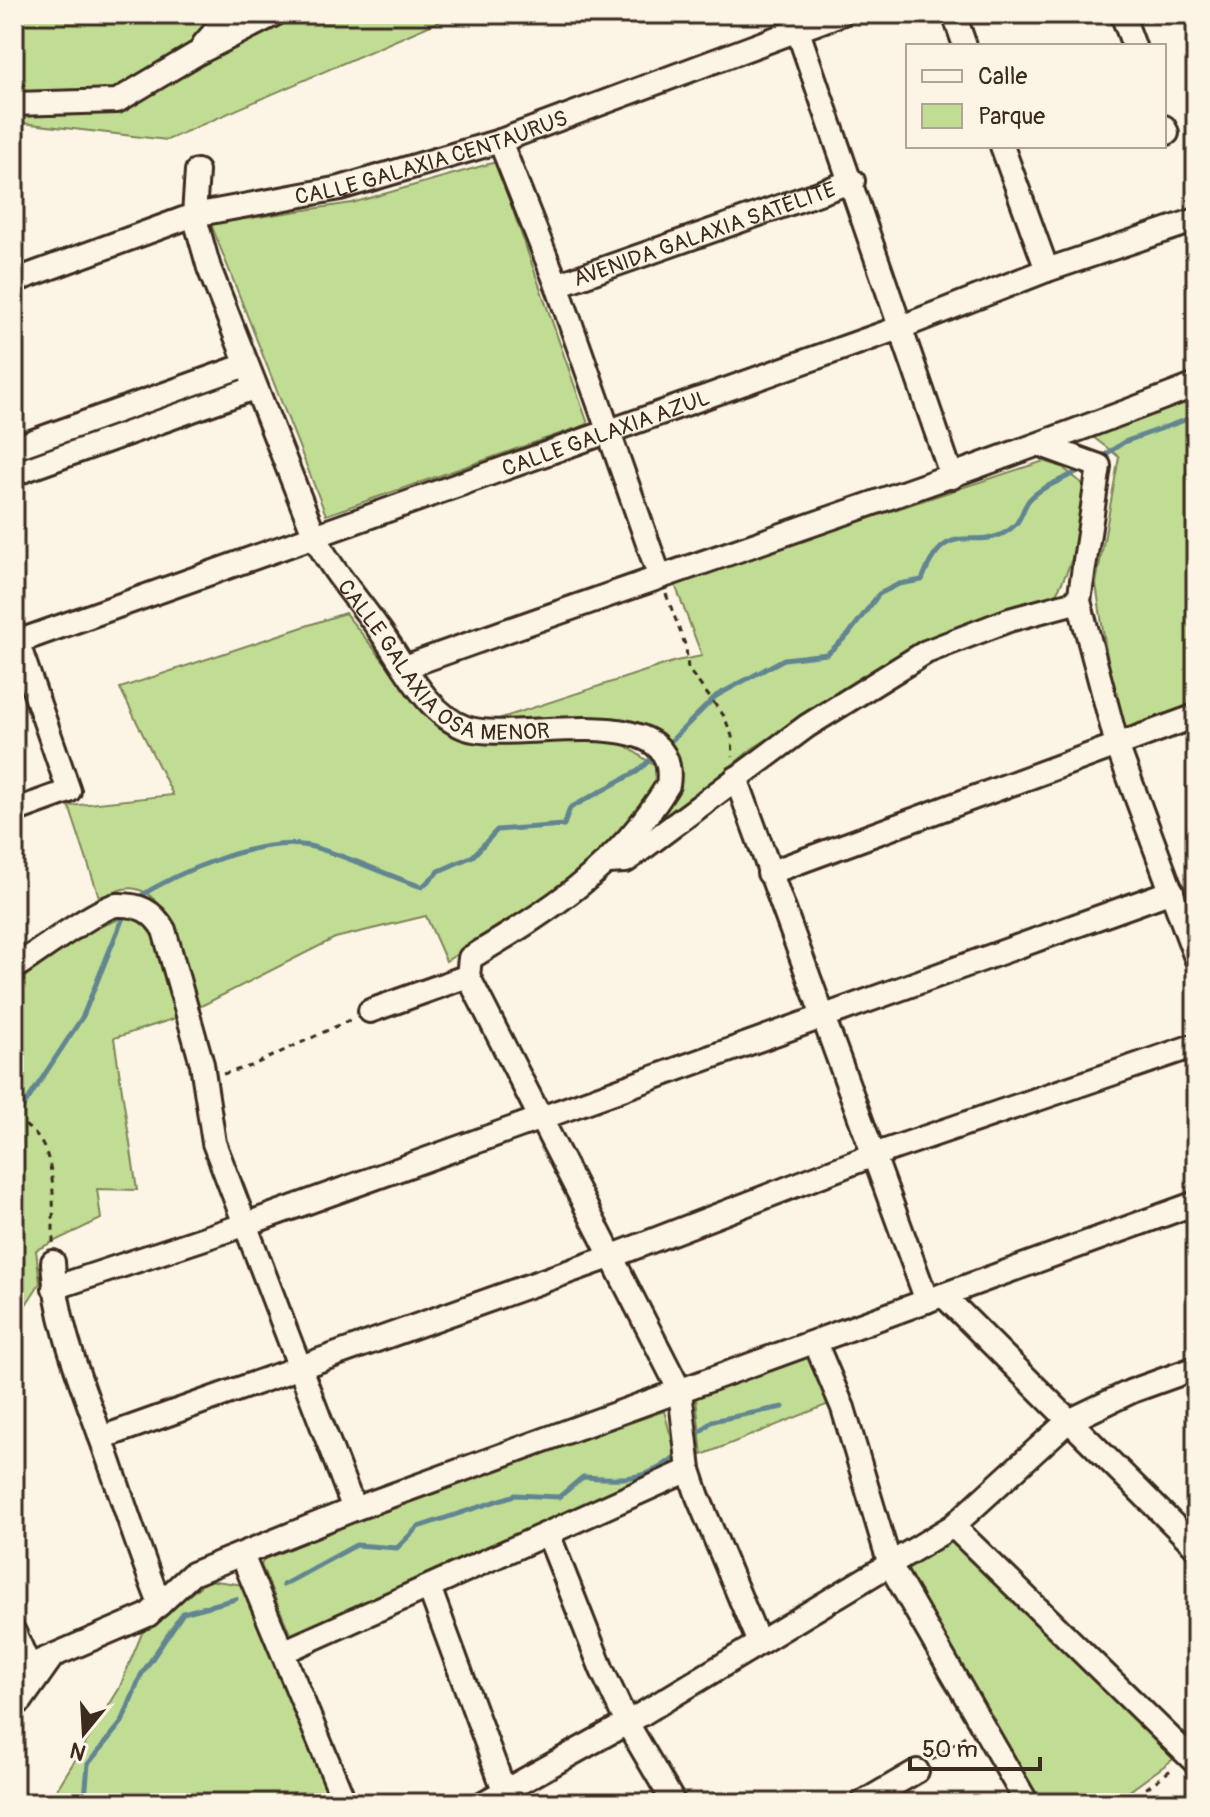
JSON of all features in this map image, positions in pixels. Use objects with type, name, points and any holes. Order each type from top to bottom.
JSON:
[{"type":"street","points":[[196,54],[230,14]]},
{"type":"street","points":[[14,104],[117,101],[196,54],[275,14]]},
{"type":"street","name":"CALLE GALAXIA CENTAURUS","points":[[14,281],[194,215],[340,188],[500,141],[794,22],[841,14]]},
{"type":"street","points":[[954,14],[964,44]]},
{"type":"street","points":[[1122,14],[1133,44]]},
{"type":"street","points":[[794,22],[853,181],[899,328],[952,477]]},
{"type":"street","points":[[500,141],[557,285],[659,575]]},
{"type":"street","points":[[1003,148],[1047,270]]},
{"type":"street","name":"CALLE GALAXIA OSA MENOR","points":[[197,171],[194,215],[209,268],[315,537],[330,566],[405,667],[447,718],[463,727],[488,734],[605,730],[641,735],[656,743],[667,757],[670,772],[668,785],[608,862],[566,899],[470,958],[468,976]]},
{"type":"street","name":"AVENIDA GALAXIA SATÉLITE","points":[[557,285],[853,181]]},
{"type":"street","name":"CALLE GALAXIA AZUL","points":[[15,639],[315,537],[899,328],[1047,270],[1196,220]]},
{"type":"street","points":[[14,448],[246,365]]},
{"type":"street","points":[[405,667],[659,575],[952,477],[1196,385]]},
{"type":"street","points":[[14,474],[254,388]]},
{"type":"street","points":[[1041,445],[1099,466],[1079,601],[1117,745],[1196,958]]},
{"type":"street","points":[[608,862],[626,861],[807,726],[926,652],[1009,620],[1079,601]]},
{"type":"street","points":[[14,811],[69,791],[15,639]]},
{"type":"street","points":[[769,873],[1196,716]]},
{"type":"street","points":[[736,778],[871,1156],[935,1298],[1193,1539]]},
{"type":"street","points":[[54,1288],[244,1225],[1172,891]]},
{"type":"street","points":[[14,968],[114,905],[143,908],[155,915],[164,930],[205,1080],[214,1143],[354,1509]]},
{"type":"street","points":[[370,1011],[468,976],[680,1391],[689,1470],[759,1643]]},
{"type":"street","points":[[101,1438],[300,1370],[610,1257],[871,1156],[1196,1045]]},
{"type":"street","points":[[14,1632],[29,1666],[148,1615],[192,1574],[354,1509],[1196,1203]]},
{"type":"street","points":[[53,1262],[54,1288],[75,1370],[133,1538],[160,1604]]},
{"type":"street","points":[[815,1342],[843,1408],[890,1565],[1027,1803]]},
{"type":"street","points":[[483,1803],[627,1723],[953,1526],[1067,1422],[1132,1391],[1196,1368]]},
{"type":"street","points":[[283,1652],[549,1536],[689,1470]]},
{"type":"street","points":[[953,1526],[1193,1757]]},
{"type":"street","points":[[549,1536],[602,1670],[627,1723],[674,1803]]},
{"type":"street","points":[[242,1555],[345,1803]]},
{"type":"street","points":[[429,1587],[504,1790]]},
{"type":"street","points":[[14,1704],[21,1701],[53,1656]]},
{"type":"street","points":[[862,1803],[917,1771]]},
{"type":"path","points":[[659,575],[686,647],[688,669],[724,716],[732,736],[736,778]]},
{"type":"path","points":[[205,1080],[251,1066],[370,1011]]},
{"type":"path","points":[[15,1120],[35,1132],[50,1157],[53,1262]]},
{"type":"path","points":[[917,1771],[981,1723]]},
{"type":"path","points":[[1127,1803],[1193,1757]]},
{"type":"green space","points":[[14,14],[456,14],[167,140],[14,122]]},
{"type":"green space","points":[[496,162],[588,424],[326,515],[211,224],[352,203]]},
{"type":"green space","points":[[1196,398],[1196,708],[1128,733],[1114,703],[1096,584],[1119,457],[1093,437]]},
{"type":"green space","points":[[1044,461],[1062,467],[1084,485],[1077,543],[1054,597],[922,644],[753,748],[632,847],[662,811],[680,780],[677,753],[661,733],[641,724],[600,719],[492,721],[676,661],[702,656],[674,582]]},
{"type":"green space","points":[[345,613],[439,729],[470,742],[616,739],[655,766],[656,782],[648,799],[586,874],[446,961],[426,916],[335,938],[197,1008],[178,942],[156,901],[141,890],[123,889],[100,900],[69,806],[173,795],[120,688]]},
{"type":"green space","points":[[127,916],[150,922],[179,1017],[114,1038],[137,1190],[97,1189],[101,1219],[36,1250],[40,1283],[14,1323],[14,981],[87,932]]},
{"type":"green space","points":[[812,1352],[834,1402],[702,1455],[696,1398]]},
{"type":"green space","points":[[664,1411],[679,1465],[291,1636],[261,1565],[268,1550]]},
{"type":"green space","points":[[949,1539],[1175,1758],[1113,1803],[1042,1803],[903,1568]]},
{"type":"green space","points":[[208,1580],[244,1585],[332,1800],[324,1803],[22,1803],[54,1794],[119,1689],[142,1633]]},
{"type":"waterway","points":[[1099,459],[1124,442],[1196,416]]},
{"type":"waterway","points":[[664,748],[716,696],[784,659],[827,654],[848,635],[879,594],[899,584],[922,580],[942,547],[953,541],[1001,535],[1017,523],[1035,494],[1083,468]]},
{"type":"waterway","points":[[134,900],[172,878],[220,858],[293,844],[327,851],[422,887],[439,871],[473,856],[497,830],[564,825],[570,808],[638,771],[656,754]]},
{"type":"waterway","points":[[14,1121],[83,1016],[124,915]]},
{"type":"waterway","points":[[696,1436],[712,1421],[783,1407]]},
{"type":"waterway","points":[[283,1585],[356,1545],[397,1548],[418,1527],[515,1495],[559,1497],[583,1477],[623,1478],[646,1474],[679,1453]]},
{"type":"waterway","points":[[81,1803],[85,1798],[88,1764],[122,1722],[141,1675],[183,1613],[236,1599]]}]
